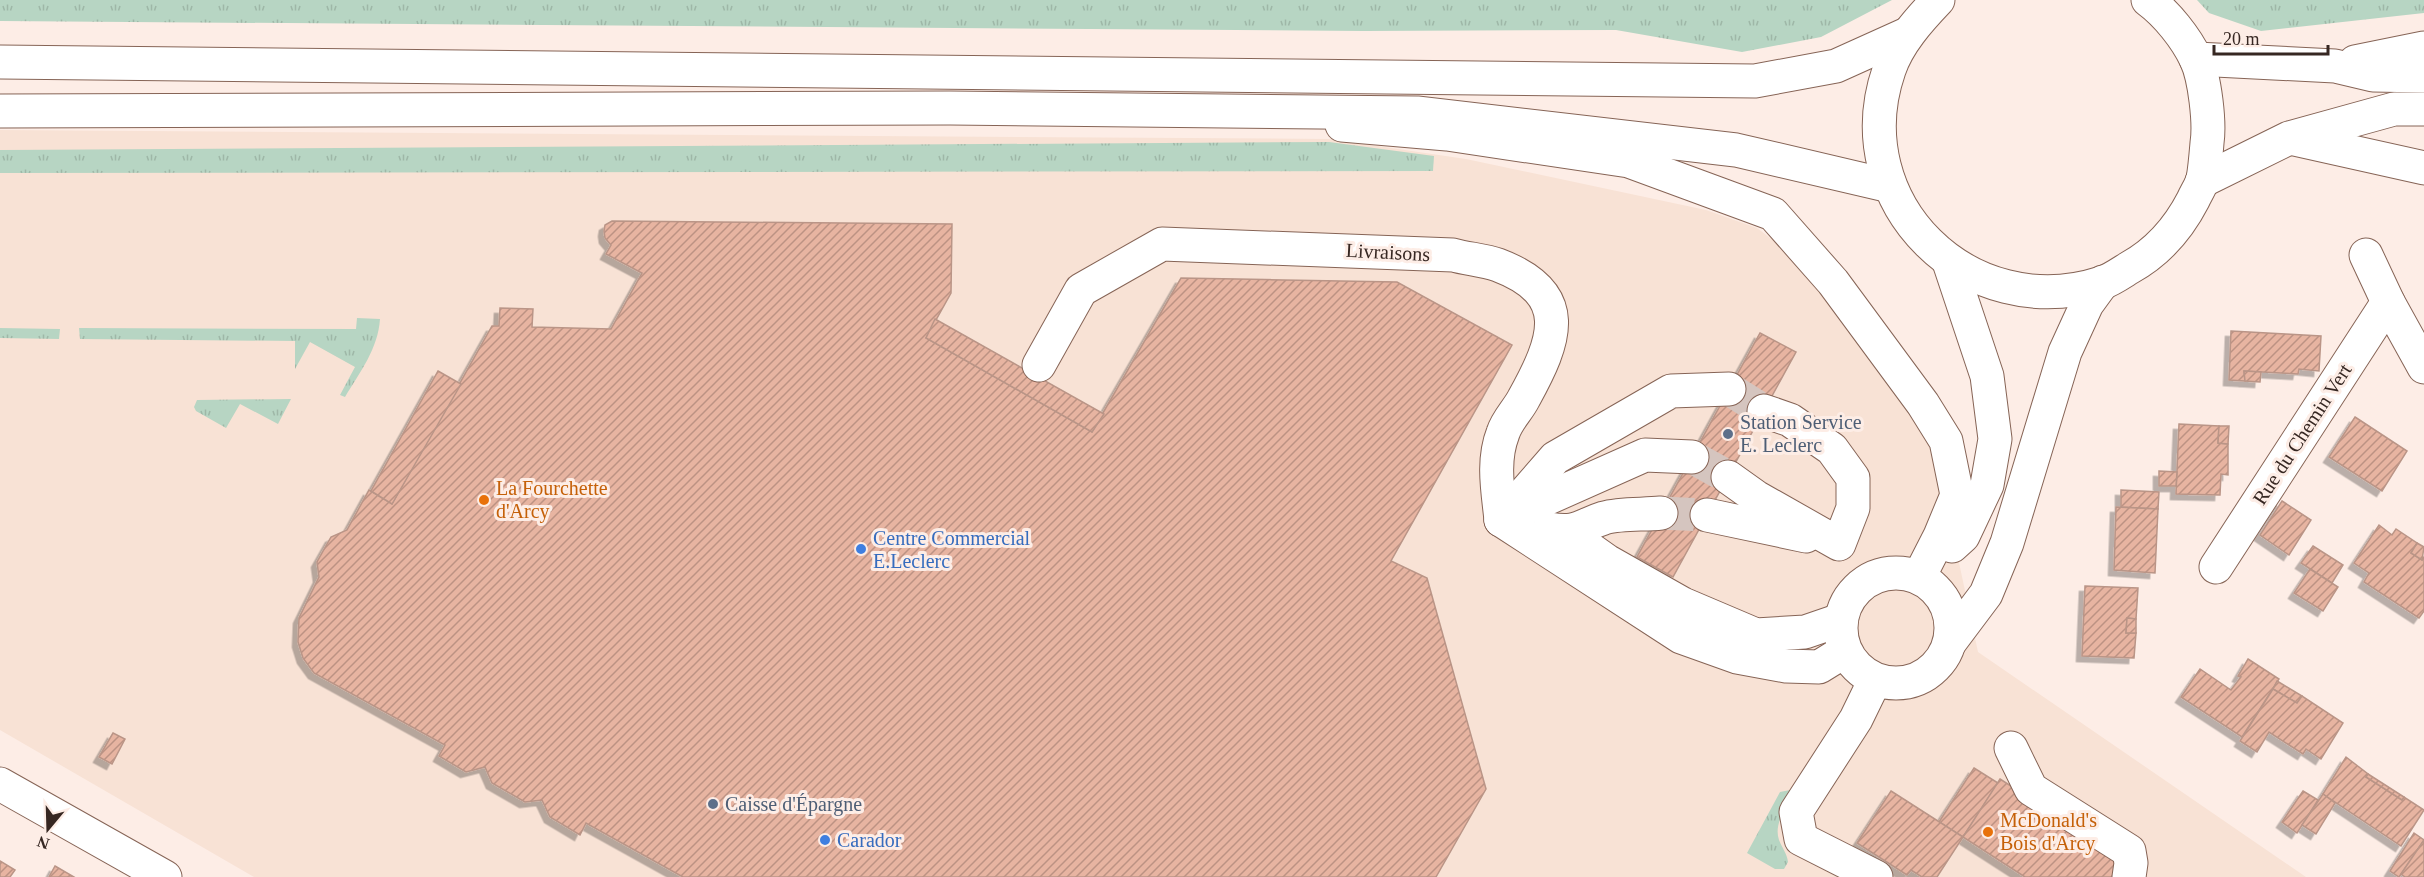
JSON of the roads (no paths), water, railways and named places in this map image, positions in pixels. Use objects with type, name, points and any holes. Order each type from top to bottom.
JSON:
[{"type":"main road","points":[[1938,0],[1907,34],[1889,69],[1880,107],[1880,147],[1890,186],[1914,228],[1949,262],[1985,281],[2024,291],[2064,292],[2103,282],[2146,259],[2180,225],[2202,181],[2209,129],[2196,60],[2165,12],[2148,0]]},
{"type":"main road","points":[[0,62],[1755,81],[1836,66],[1907,34]]},
{"type":"main road","points":[[2335,66],[2424,48]]},
{"type":"main road","points":[[2196,60],[2335,66],[2373,75],[2424,76]]},
{"type":"main road","points":[[0,111],[950,108],[1418,113],[1736,150],[1890,186]]},
{"type":"main road","points":[[950,108],[1293,121],[1447,134],[1629,161],[1773,214],[1833,282],[1923,405],[1946,441],[1957,495],[1940,536],[1919,577]]},
{"type":"main road","points":[[2202,181],[2289,138],[2394,109],[2424,109]]},
{"type":"main road","points":[[2289,138],[2424,168]]},
{"type":"main road","name":"Livraisons","points":[[1039,365],[1081,290],[1162,243],[1453,255],[1497,265],[1530,282],[1550,303],[1553,329],[1545,357],[1524,399],[1503,431],[1496,460],[1500,520]]},
{"type":"main road","points":[[2366,255],[2388,302],[2424,367]]},
{"type":"main road","points":[[1919,577],[1963,536],[1987,485],[1995,439],[1987,376],[1949,262]]},
{"type":"main road","points":[[1950,642],[1951,623],[1946,604],[1935,588],[1919,577],[1901,572],[1883,573],[1866,581],[1853,592],[1845,605],[1843,635],[1861,672],[1875,680],[1892,684],[1920,679],[1933,670],[1944,657],[1950,642],[1986,594],[2007,543],[2065,352],[2087,304],[2103,282]]},
{"type":"main road","name":"Rue du Chemin Vert","points":[[2216,567],[2388,302]]},
{"type":"main road","points":[[1500,520],[1555,458],[1623,419],[1671,392],[1729,389]]},
{"type":"main road","points":[[1764,411],[1790,420],[1832,449],[1854,478],[1852,508],[1839,544]]},
{"type":"main road","points":[[1500,520],[1645,455],[1692,457]]},
{"type":"main road","points":[[1728,477],[1756,497],[1839,544],[1866,581]]},
{"type":"main road","points":[[1500,520],[1566,532],[1606,518],[1661,513]]},
{"type":"main road","points":[[1707,515],[1839,544]]},
{"type":"main road","points":[[1500,520],[1681,637],[1737,657],[1786,666],[1819,667],[1843,635]]},
{"type":"main road","points":[[1566,532],[1607,561],[1683,604],[1756,635],[1805,632],[1843,635]]},
{"type":"main road","points":[[1875,680],[1856,719],[1796,812],[1801,839],[1876,877]]},
{"type":"main road","points":[[2011,748],[2031,789],[2129,851],[2131,863],[2129,877]]},
{"type":"main road","points":[[0,784],[165,877]]},
{"type":"tunnel","points":[[1729,389],[1764,411]]},
{"type":"tunnel","points":[[1692,457],[1728,477]]},
{"type":"tunnel","points":[[1661,513],[1707,515]]},
{"type":"place","name":"Station Service E. Leclerc","points":[[1728,434]]},
{"type":"place","name":"La Fourchette d'Arcy","points":[[484,500]]},
{"type":"place","name":"Centre Commercial E.Leclerc","points":[[861,549]]},
{"type":"place","name":"Caisse d'Épargne","points":[[713,804]]},
{"type":"place","name":"McDonald's Bois d'Arcy","points":[[1988,832]]},
{"type":"place","name":"Carador","points":[[825,840]]}]
